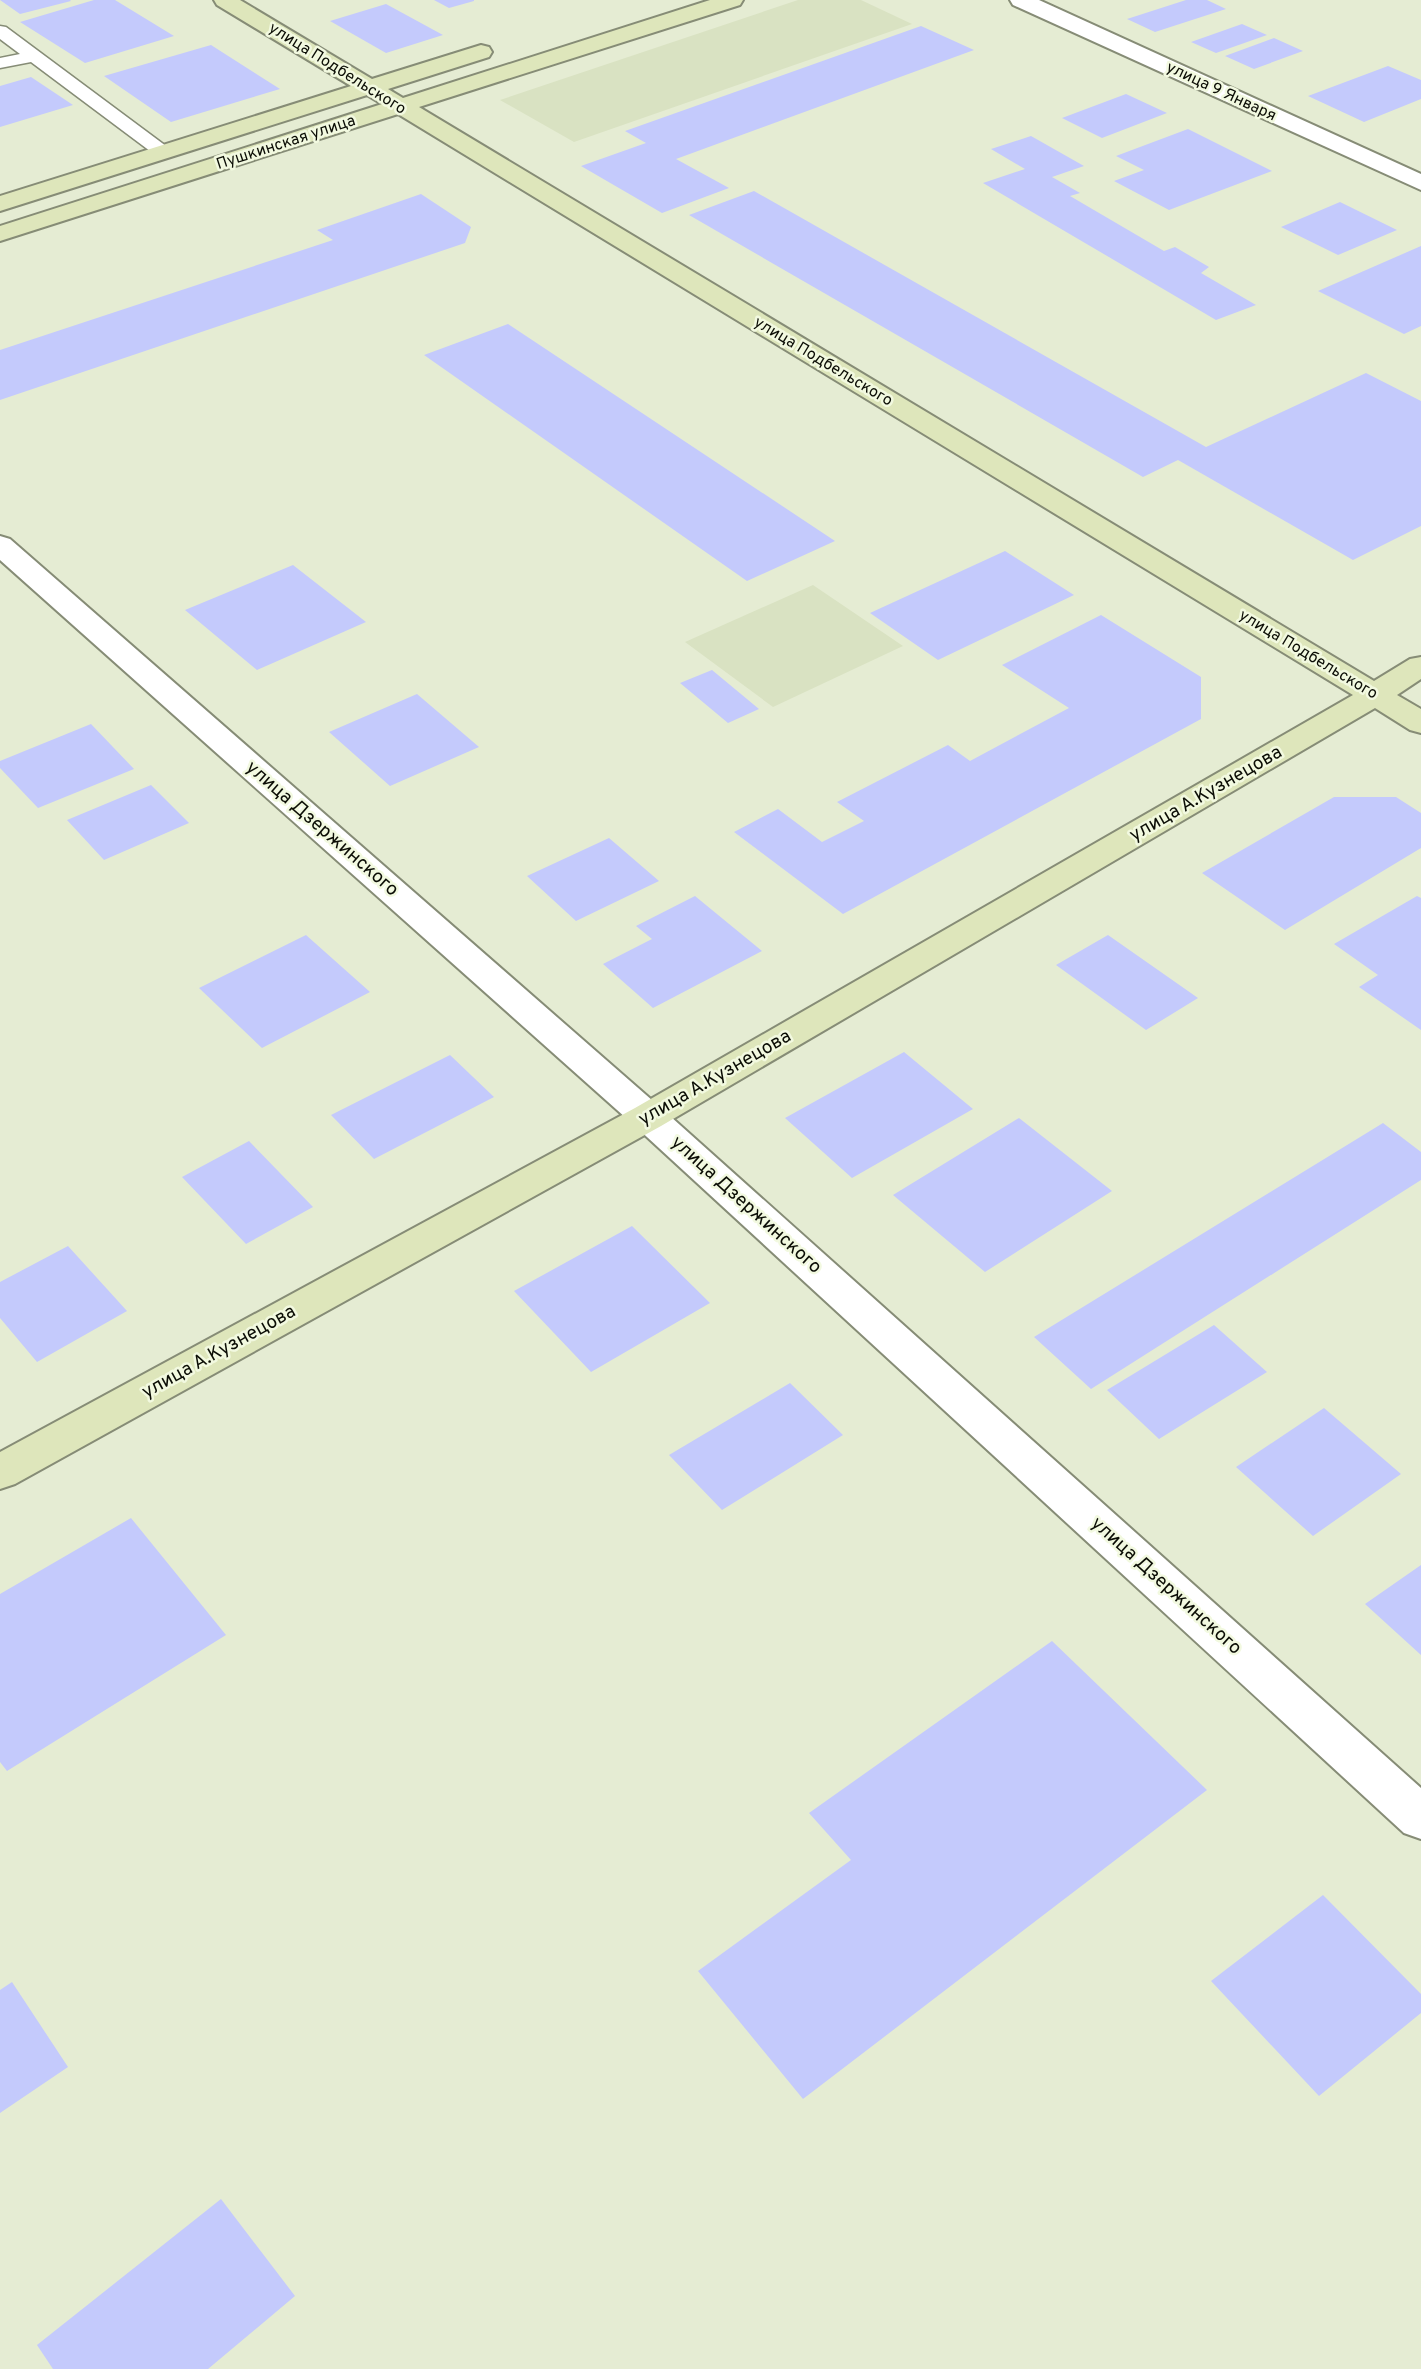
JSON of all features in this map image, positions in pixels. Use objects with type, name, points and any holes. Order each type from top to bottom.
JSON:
[{"type":"main road","name":"улица Подбельского","points":[[225,0],[1421,723]]},
{"type":"main road","name":"Пушкинская улица","points":[[0,234],[732,0]]},
{"type":"main road","name":"Пушкинская улица","points":[[0,204],[503,45]]},
{"type":"main road","name":"улица А.Кузнецова","points":[[0,1472],[648,1117],[1344,714],[1421,666]]},
{"type":"street","name":"улица 9 Января","points":[[1021,0],[1421,183]]},
{"type":"street","name":"улица Дзержинского","points":[[0,545],[648,1117],[1421,1818]]},
{"type":"lane","points":[[0,32],[164,153]]},
{"type":"lane","points":[[0,63],[31,57]]},
{"type":"shaded area","points":[[798,0],[861,0],[912,24],[574,142],[500,100]]},
{"type":"shaded area","points":[[813,585],[903,646],[773,707],[685,642]]},
{"type":"building","points":[[0,0],[70,0],[71,1],[20,14]]},
{"type":"building","points":[[94,0],[115,0],[174,36],[85,63],[20,22]]},
{"type":"building","points":[[434,0],[474,0],[474,1],[449,8]]},
{"type":"building","points":[[1186,0],[1207,0],[1226,9],[1155,32],[1127,19]]},
{"type":"building","points":[[386,4],[443,35],[386,53],[330,21]]},
{"type":"building","points":[[1242,24],[1267,35],[1216,53],[1191,42]]},
{"type":"building","points":[[921,26],[974,50],[676,159],[729,188],[662,213],[581,166],[646,143],[625,131]]},
{"type":"building","points":[[1274,38],[1303,51],[1254,69],[1225,56]]},
{"type":"building","points":[[211,45],[280,89],[171,122],[104,76]]},
{"type":"building","points":[[1388,66],[1421,80],[1421,99],[1364,122],[1308,96]]},
{"type":"building","points":[[31,77],[73,105],[0,127],[0,86]]},
{"type":"building","points":[[1126,94],[1167,113],[1102,138],[1062,118]]},
{"type":"building","points":[[1188,129],[1272,171],[1169,210],[1114,181],[1144,170],[1116,156]]},
{"type":"building","points":[[1031,136],[1084,166],[1052,177],[1080,193],[1070,196],[1164,251],[1175,247],[1209,267],[1201,273],[1256,305],[1216,320],[983,183],[1025,169],[991,149]]},
{"type":"building","points":[[754,191],[1206,447],[1366,373],[1421,401],[1421,526],[1353,560],[1178,460],[1143,477],[689,215]]},
{"type":"building","points":[[421,194],[471,227],[465,243],[0,400],[0,350],[333,240],[317,230]]},
{"type":"building","points":[[1340,202],[1397,230],[1338,255],[1281,227]]},
{"type":"building","points":[[1421,246],[1421,326],[1404,334],[1318,291]]},
{"type":"building","points":[[508,324],[835,541],[747,581],[424,355]]},
{"type":"building","points":[[1005,551],[1074,595],[938,660],[870,613]]},
{"type":"building","points":[[293,565],[366,622],[257,670],[185,610]]},
{"type":"building","points":[[1101,615],[1201,677],[1201,719],[843,914],[734,832],[778,809],[822,842],[864,821],[837,802],[948,745],[970,761],[1069,708],[1002,665]]},
{"type":"building","points":[[712,670],[759,709],[728,723],[680,683]]},
{"type":"building","points":[[417,694],[479,747],[390,786],[329,732]]},
{"type":"building","points":[[91,724],[134,769],[38,808],[0,768],[0,761]]},
{"type":"building","points":[[151,785],[189,823],[104,860],[67,820]]},
{"type":"building","points":[[1334,797],[1396,797],[1421,813],[1421,848],[1285,930],[1202,873]]},
{"type":"building","points":[[609,838],[659,881],[576,921],[527,876]]},
{"type":"building","points":[[695,896],[762,951],[653,1008],[603,964],[652,939],[636,926]]},
{"type":"building","points":[[1417,896],[1421,898],[1421,1030],[1359,987],[1378,975],[1334,944]]},
{"type":"building","points":[[306,935],[370,992],[262,1048],[199,988]]},
{"type":"building","points":[[1108,935],[1198,998],[1146,1030],[1056,965]]},
{"type":"building","points":[[904,1052],[973,1109],[852,1178],[785,1118]]},
{"type":"building","points":[[450,1055],[494,1097],[374,1159],[331,1115]]},
{"type":"building","points":[[1019,1118],[1112,1191],[985,1272],[893,1195]]},
{"type":"building","points":[[1383,1123],[1421,1152],[1421,1180],[1091,1389],[1034,1337]]},
{"type":"building","points":[[249,1141],[313,1207],[246,1244],[182,1177]]},
{"type":"building","points":[[632,1226],[710,1303],[591,1372],[514,1291]]},
{"type":"building","points":[[68,1246],[127,1311],[37,1362],[0,1318],[0,1282]]},
{"type":"building","points":[[1214,1325],[1267,1372],[1159,1439],[1107,1390]]},
{"type":"building","points":[[790,1383],[843,1435],[722,1510],[669,1455]]},
{"type":"building","points":[[1324,1408],[1401,1474],[1313,1536],[1236,1467]]},
{"type":"building","points":[[131,1518],[226,1635],[7,1771],[0,1762],[0,1594]]},
{"type":"building","points":[[1421,1565],[1421,1655],[1365,1604]]},
{"type":"building","points":[[1052,1641],[1207,1790],[803,2099],[698,1971],[851,1860],[809,1813]]},
{"type":"building","points":[[1323,1895],[1421,1994],[1421,2013],[1319,2096],[1211,1981]]},
{"type":"building","points":[[12,1982],[68,2067],[0,2113],[0,1990]]},
{"type":"building","points":[[221,2199],[295,2296],[208,2369],[53,2369],[37,2345]]}]
